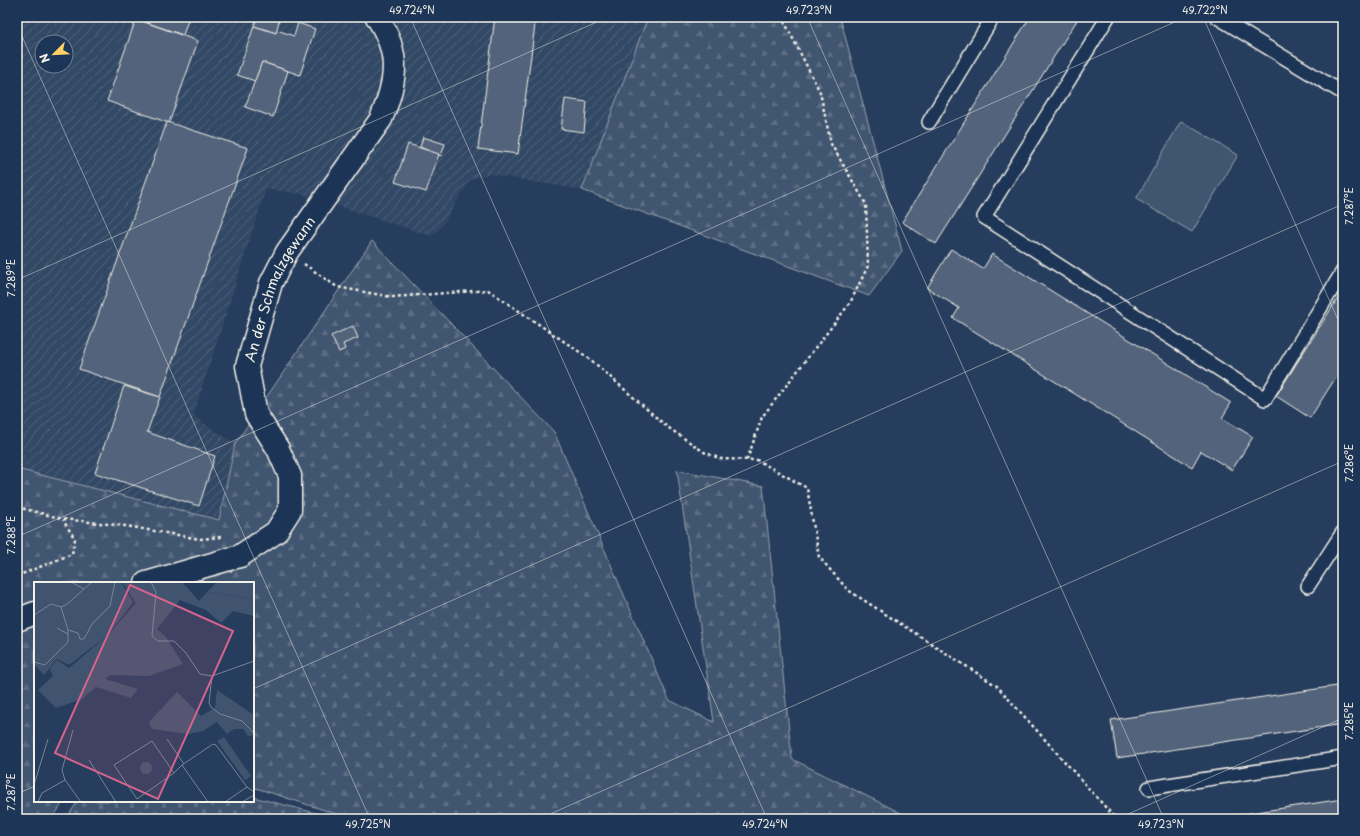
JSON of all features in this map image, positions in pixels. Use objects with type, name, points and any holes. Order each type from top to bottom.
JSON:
[{"type":"street","name":"An der Schmalzgewann","points":[[149,582],[240,556],[276,532],[290,510],[290,476],[278,449],[256,414],[246,366],[271,283],[287,252],[382,119],[391,96],[396,70],[393,51],[386,31],[377,17]]},
{"type":"street","points":[[17,620],[34,613]]},
{"type":"lane","points":[[929,122],[993,17]]},
{"type":"lane","points":[[1108,17],[984,217],[1265,399],[1343,271]]},
{"type":"lane","points":[[1217,17],[1343,93]]},
{"type":"lane","points":[[1308,586],[1343,532]]},
{"type":"lane","points":[[1149,788],[1343,758]]},
{"type":"path","points":[[747,460],[762,417],[850,303],[868,266],[866,204],[831,144],[820,92],[782,17]]},
{"type":"path","points":[[287,252],[337,287],[392,297],[488,290],[590,359],[666,426],[704,452],[721,459],[757,460],[807,488],[819,557],[848,590],[997,686],[1116,819]]},
{"type":"path","points":[[17,507],[63,519],[126,526],[200,539],[222,537]]},
{"type":"path","points":[[17,576],[72,554],[75,539],[63,519]]},
{"type":"shaded area","points":[[17,17],[648,17],[582,190],[488,174],[470,180],[441,227],[431,236],[301,194],[266,189],[193,416],[235,444],[219,520],[17,469]]},
{"type":"green space","points":[[648,17],[840,17],[902,251],[869,296],[582,190]]},
{"type":"green space","points":[[1181,121],[1238,155],[1192,232],[1136,199]]},
{"type":"green space","points":[[372,241],[554,432],[669,700],[714,722],[677,470],[763,486],[792,759],[913,819],[352,819],[254,787],[254,582],[34,582],[34,802],[63,802],[52,819],[17,819],[17,469],[219,520],[235,444]]},
{"type":"green space","points":[[254,797],[339,819],[66,819],[77,802],[254,802]]},
{"type":"building","points":[[137,17],[189,17],[183,35],[136,19]]},
{"type":"building","points":[[257,17],[280,17],[276,33],[254,26]]},
{"type":"building","points":[[495,17],[536,17],[518,154],[478,149]]},
{"type":"building","points":[[1030,17],[1079,17],[936,244],[902,222]]},
{"type":"building","points":[[136,19],[198,41],[169,123],[107,101]]},
{"type":"building","points":[[298,23],[315,29],[300,75],[262,62],[255,81],[237,75],[254,26],[276,33],[277,30],[294,36]]},
{"type":"building","points":[[262,62],[288,71],[273,117],[245,107]]},
{"type":"building","points":[[565,99],[587,102],[584,132],[561,129]]},
{"type":"building","points":[[167,122],[248,148],[160,397],[79,369]]},
{"type":"building","points":[[423,137],[445,144],[441,156],[420,147]]},
{"type":"building","points":[[408,144],[439,154],[426,192],[395,182]]},
{"type":"building","points":[[951,249],[983,269],[992,254],[1231,403],[1222,418],[1253,437],[1232,470],[1201,451],[1192,467],[953,318],[959,308],[927,288]]},
{"type":"building","points":[[1343,290],[1343,366],[1310,418],[1276,396]]},
{"type":"building","points":[[353,326],[358,338],[343,344],[345,349],[339,352],[331,336]]},
{"type":"building","points":[[124,386],[160,397],[147,432],[215,456],[199,506],[95,473]]},
{"type":"building","points":[[1343,685],[1343,724],[1117,758],[1111,720]]},
{"type":"building","points":[[1343,799],[1343,819],[1238,819],[1237,815]]}]
